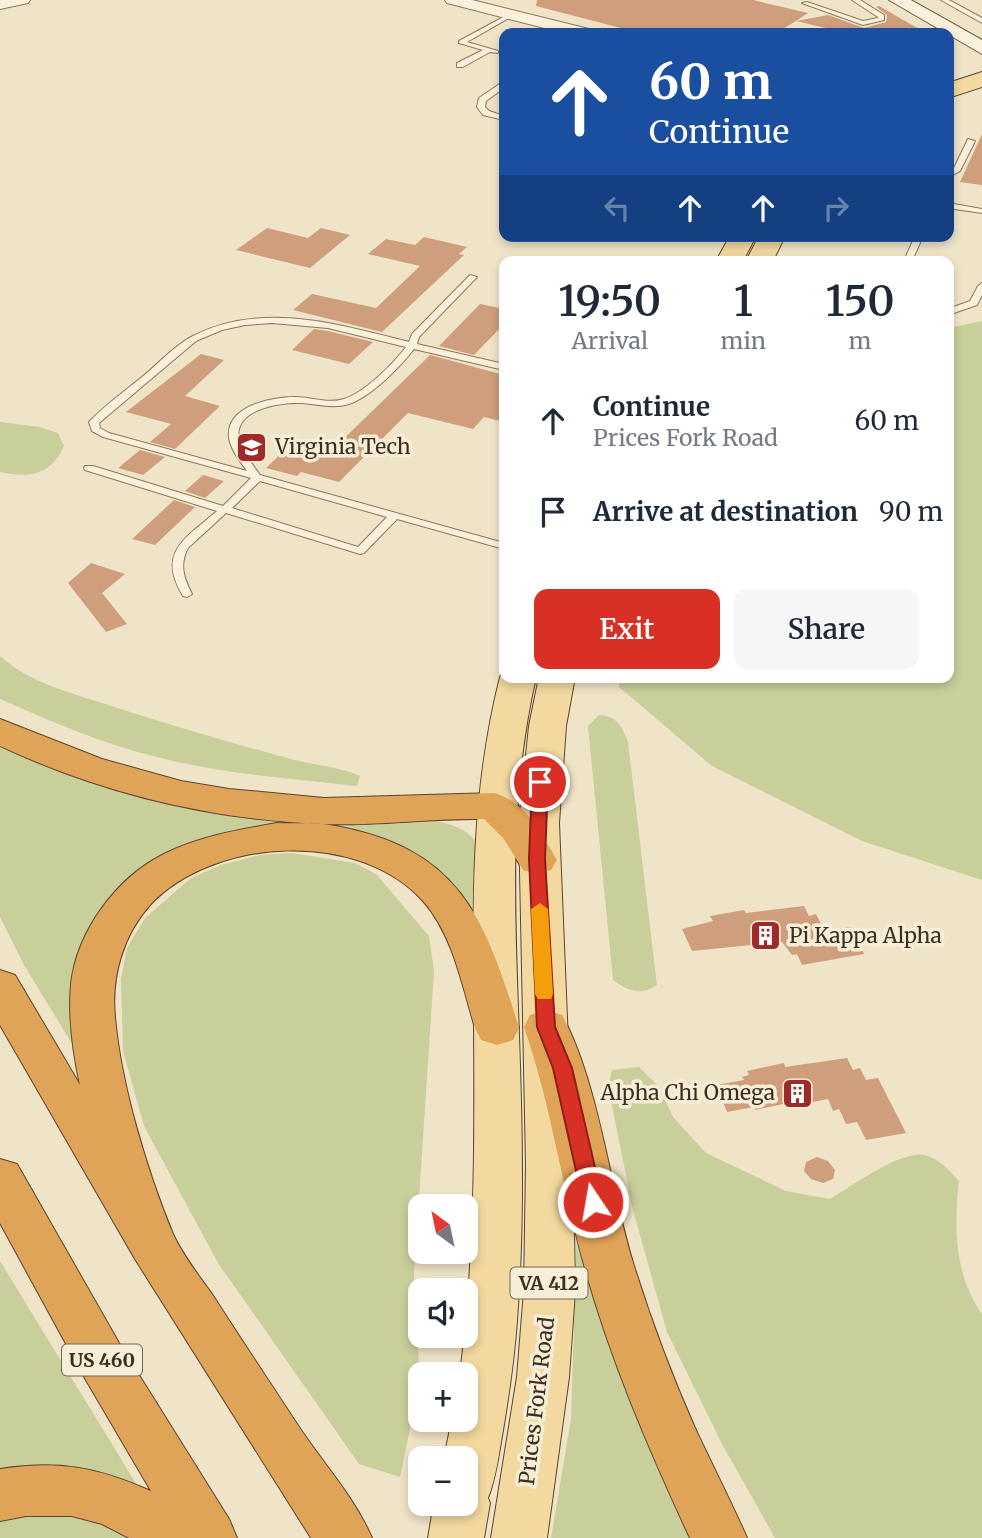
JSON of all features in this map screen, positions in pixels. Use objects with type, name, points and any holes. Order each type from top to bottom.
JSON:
[{"type":"highway","points":[[0,731],[95,770],[143,785],[206,798],[317,810],[372,811],[460,804],[494,806],[519,830],[537,859]]},
{"type":"highway","points":[[152,1244],[107,1100],[93,1021],[93,982],[100,947],[119,911],[144,885],[175,865],[208,850],[252,840],[291,837],[328,838],[365,845],[396,858],[422,876],[443,897],[461,922],[474,953],[496,1028]]},
{"type":"highway","points":[[0,986],[53,1082],[152,1244],[312,1494],[344,1538]]},
{"type":"highway","points":[[546,1027],[562,1068],[597,1224],[615,1287],[681,1460],[719,1538]]},
{"type":"highway","name":"US 460","points":[[0,1178],[101,1359],[209,1538]]},
{"type":"highway","points":[[0,1495],[28,1489],[67,1490],[107,1497],[144,1514],[176,1538]]},
{"type":"main road","points":[[898,0],[948,28]]},
{"type":"main road","points":[[923,0],[982,33]]},
{"type":"main road","points":[[954,31],[982,47]]},
{"type":"main road","points":[[954,74],[982,66]]},
{"type":"main road","points":[[954,88],[982,79]]},
{"type":"main road","name":"VA 412","points":[[473,1446],[485,1381],[495,1276],[498,1162],[494,806],[504,735],[517,683]]},
{"type":"main road","name":"Prices Fork Road","points":[[519,1538],[542,1391],[548,1322],[550,1218],[546,1027],[537,859],[542,759],[556,683]]},
{"type":"main road","points":[[456,1538],[460,1516]]},
{"type":"street","points":[[0,4],[22,0]]},
{"type":"street","points":[[453,0],[563,28]]},
{"type":"lane","points":[[804,2],[863,23],[881,20],[882,16],[855,0]]},
{"type":"lane","points":[[947,2],[960,0]]},
{"type":"lane","points":[[947,2],[982,21]]},
{"type":"lane","points":[[493,51],[461,42],[511,15]]},
{"type":"lane","points":[[460,65],[493,51]]},
{"type":"lane","points":[[499,88],[482,100],[481,107],[486,113],[499,117]]},
{"type":"lane","points":[[954,171],[971,141]]},
{"type":"lane","points":[[954,206],[982,211]]},
{"type":"lane","points":[[187,594],[175,570],[176,558],[184,546],[255,482],[256,477],[233,438],[235,425],[244,415],[279,400],[341,403],[373,384],[413,346],[415,337],[473,278]]},
{"type":"lane","points":[[954,310],[974,303],[982,286]]},
{"type":"lane","points":[[499,367],[305,322],[264,320],[231,324],[210,330],[193,340],[94,422],[94,429],[106,435],[499,545]]},
{"type":"lane","points":[[89,468],[360,551],[394,516]]},
{"type":"green space","points":[[982,321],[982,880],[862,841],[712,766],[619,687],[619,683],[954,683],[954,327]]},
{"type":"green space","points":[[0,422],[40,427],[58,433],[64,446],[46,469],[21,475],[0,472]]},
{"type":"green space","points":[[0,656],[23,673],[61,690],[241,745],[351,773],[360,776],[357,786],[185,764],[99,740],[0,699]]},
{"type":"green space","points":[[599,715],[610,717],[618,723],[628,742],[657,985],[640,991],[624,987],[613,980],[588,726]]},
{"type":"green space","points":[[0,741],[89,778],[435,820],[459,828],[474,839],[477,845],[476,941],[334,829],[133,882],[83,1062],[24,965],[0,917]]},
{"type":"green space","points":[[292,853],[355,863],[376,874],[429,936],[434,971],[419,1194],[408,1194],[408,1264],[415,1264],[414,1278],[408,1278],[408,1348],[418,1348],[419,1362],[408,1362],[409,1432],[400,1477],[359,1464],[218,1263],[144,1126],[123,1051],[121,979],[127,948],[145,918],[191,878],[221,865],[260,855]]},
{"type":"green space","points":[[639,1067],[660,1088],[673,1117],[706,1153],[786,1191],[830,1199],[889,1164],[914,1155],[934,1159],[959,1181],[958,1250],[966,1283],[982,1314],[982,1538],[775,1538],[722,1444],[667,1332],[633,1210],[608,1086],[612,1070]]},
{"type":"green space","points":[[578,1195],[699,1538],[551,1538],[571,1419]]},
{"type":"green space","points":[[0,1261],[140,1490],[0,1476]]},
{"type":"green space","points":[[32,1512],[81,1518],[127,1538],[0,1538],[0,1518]]},
{"type":"building","points":[[537,0],[753,0],[808,13],[784,28],[621,28],[536,6]]},
{"type":"building","points":[[879,6],[917,28],[864,28],[886,22],[887,15],[876,7]]},
{"type":"building","points":[[828,15],[864,28],[826,28],[796,21]]},
{"type":"building","points":[[982,134],[982,185],[960,182]]},
{"type":"building","points":[[267,228],[308,238],[321,228],[350,235],[310,268],[236,250]]},
{"type":"building","points":[[424,237],[467,247],[459,254],[464,255],[382,332],[293,310],[312,294],[376,308],[420,266],[368,254],[386,239],[415,245]]},
{"type":"building","points":[[480,304],[499,308],[499,329],[474,355],[439,346]]},
{"type":"building","points":[[314,329],[373,342],[349,364],[292,350]]},
{"type":"building","points":[[201,354],[224,360],[185,396],[220,406],[175,449],[150,442],[171,424],[126,412]]},
{"type":"building","points":[[430,355],[499,374],[499,421],[484,417],[473,429],[408,413],[339,482],[301,472],[297,476],[266,468],[291,444],[329,453]]},
{"type":"building","points":[[140,450],[165,457],[143,475],[118,468]]},
{"type":"building","points":[[203,475],[224,481],[205,498],[185,491]]},
{"type":"building","points":[[174,500],[195,507],[155,545],[132,539]]},
{"type":"building","points":[[91,563],[125,574],[102,593],[127,624],[106,632],[68,583]]},
{"type":"building","name":"Pi Kappa Alpha","points":[[804,906],[809,916],[816,914],[822,926],[829,925],[831,930],[850,927],[864,954],[802,965],[797,954],[792,955],[782,942],[692,951],[682,929],[713,921],[710,916],[744,910],[746,913]]},
{"type":"building","name":"Alpha Chi Omega","points":[[847,1058],[853,1070],[860,1068],[866,1080],[878,1078],[906,1133],[866,1140],[857,1122],[846,1124],[839,1109],[833,1111],[828,1099],[792,1106],[783,1104],[727,1112],[716,1085],[744,1080],[742,1077],[749,1075],[747,1071],[784,1063],[785,1067]]},
{"type":"building","points":[[817,1157],[828,1161],[835,1170],[833,1179],[823,1183],[811,1179],[804,1171],[806,1162]]},
{"type":"slow traffic","points":[[540,909],[544,994]]},
{"type":"place","name":"Virginia Tech","points":[[252,447]]},
{"type":"place","name":"Pi Kappa Alpha","points":[[766,936]]},
{"type":"place","name":"Alpha Chi Omega","points":[[798,1093]]},
{"type":"route","points":[[540,782],[537,859],[546,1027],[562,1068],[593,1202]]}]
